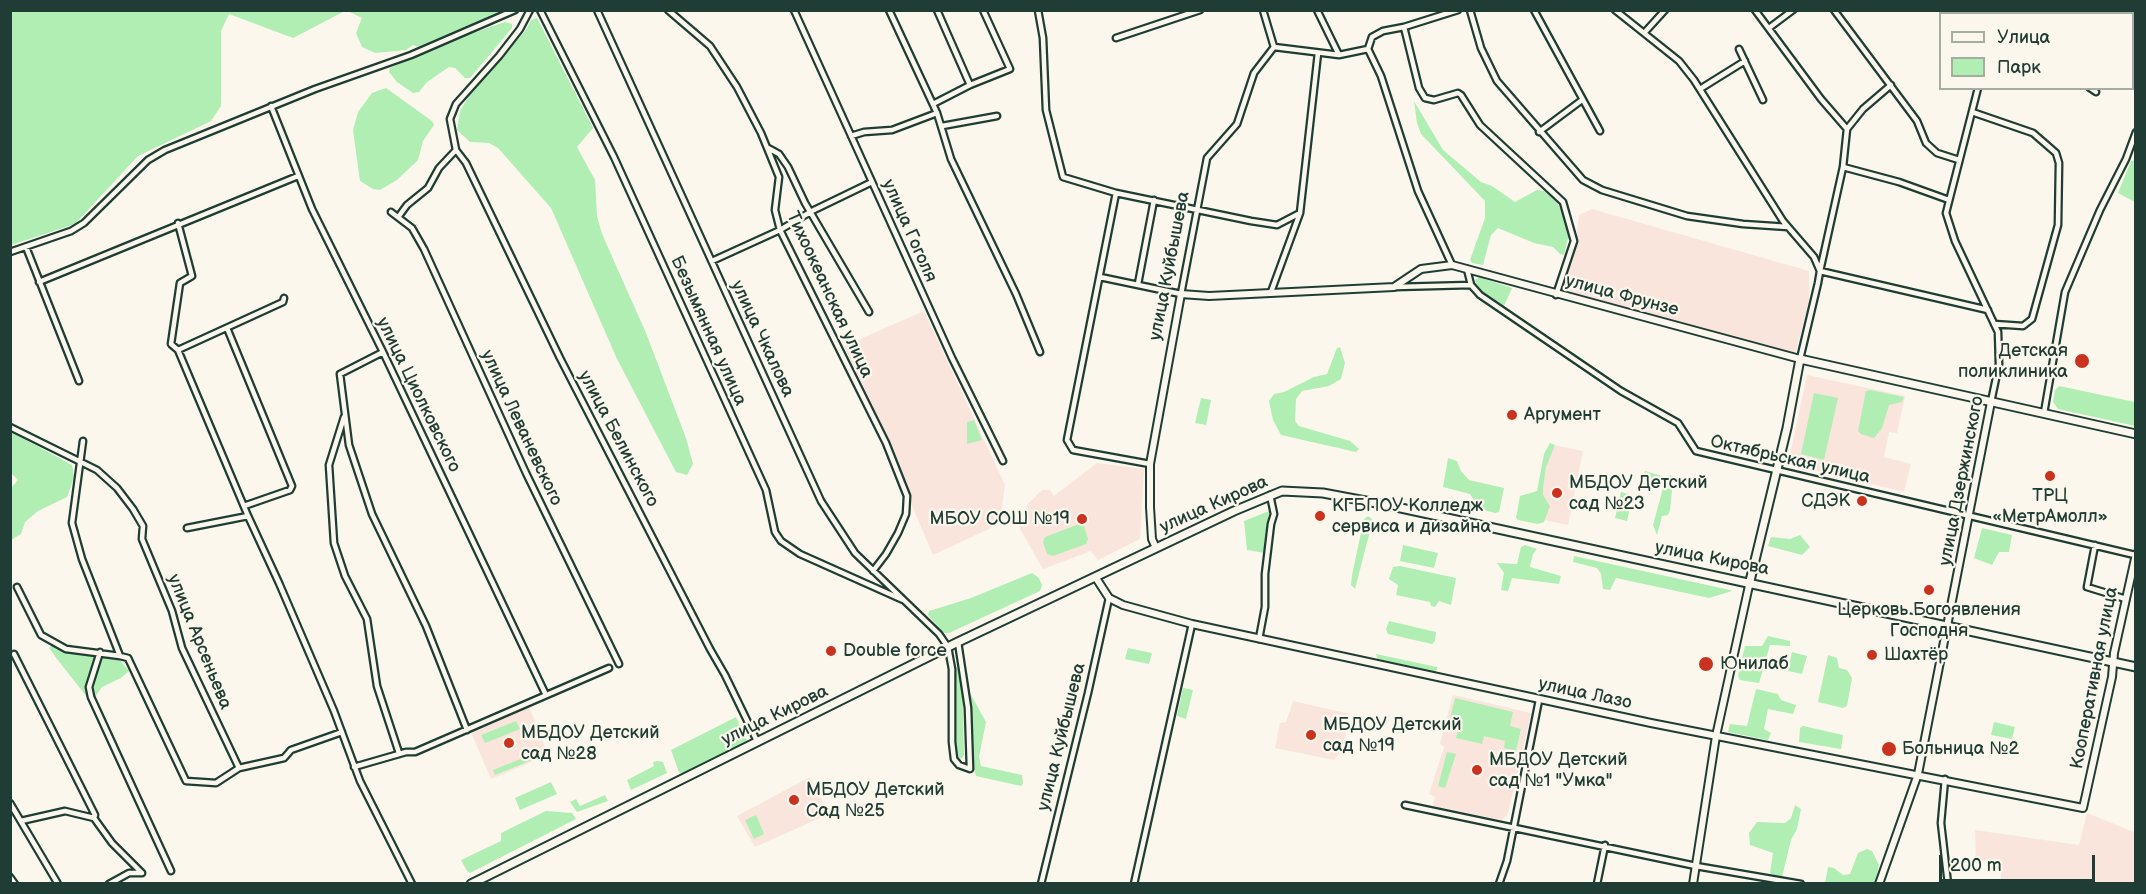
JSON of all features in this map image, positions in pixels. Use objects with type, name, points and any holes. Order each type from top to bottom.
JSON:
[{"type":"main road","name":"улица Фрунзе","points":[[1394,287],[1421,269],[1452,265],[1800,359],[2136,434]]},
{"type":"main road","points":[[1181,294],[1209,296],[1394,287]]},
{"type":"main road","name":"улица Куйбышева","points":[[1156,548],[1152,539],[1150,464],[1181,294]]},
{"type":"main road","points":[[1693,884],[1716,736],[1800,359]]},
{"type":"main road","name":"улица Дзержинского","points":[[1879,884],[1918,774],[1991,402]]},
{"type":"main road","name":"улица Кирова","points":[[471,884],[958,642],[1270,495],[1302,491],[1387,504],[1750,581],[2136,667]]},
{"type":"main road","name":"Кооперативная улица","points":[[2082,808],[2135,554]]},
{"type":"main road","name":"улица Лазо","points":[[1096,578],[1109,597],[1137,611],[1192,624],[1539,700],[2082,808]]},
{"type":"street","points":[[10,252],[71,231],[84,223],[154,156],[271,106],[411,55],[515,10]]},
{"type":"street","points":[[399,216],[407,205],[428,188],[439,168],[456,150],[450,119],[456,104],[506,47],[530,10]]},
{"type":"street","name":"Безымянная улица","points":[[540,10],[614,157],[766,490],[775,532],[781,541],[800,554],[893,598],[905,601]]},
{"type":"street","name":"улица Чкалова","points":[[597,10],[820,501],[846,542],[939,634],[948,647]]},
{"type":"street","name":"Тихоокеанская улица","points":[[668,10],[710,46],[736,87],[768,148],[778,177],[775,210],[780,230],[861,398],[886,443],[907,496],[906,514],[898,533],[873,571]]},
{"type":"street","name":"улица Гоголя","points":[[794,10],[952,358],[1003,461]]},
{"type":"street","points":[[889,10],[937,113],[951,159],[1017,294],[1040,352]]},
{"type":"street","points":[[938,10],[970,85]]},
{"type":"street","points":[[933,104],[970,85],[1010,69],[983,10]]},
{"type":"street","points":[[1038,10],[1043,38],[1046,110],[1061,173],[1067,179],[1116,192],[1277,225],[1300,213]]},
{"type":"street","points":[[1116,38],[1200,10]]},
{"type":"street","points":[[1263,10],[1274,46],[1339,55],[1368,49]]},
{"type":"street","points":[[1317,10],[1339,55]]},
{"type":"street","points":[[1368,49],[1376,34],[1458,10]]},
{"type":"street","points":[[1470,10],[1478,42],[1497,81],[1583,180],[1602,190],[1648,206],[1699,218],[1788,227]]},
{"type":"street","points":[[1534,10],[1600,131]]},
{"type":"street","points":[[1615,10],[1679,61],[1700,89],[1788,227],[1813,254],[1820,271]]},
{"type":"street","points":[[1645,32],[1665,10]]},
{"type":"street","points":[[1755,10],[1821,99],[1847,129]]},
{"type":"street","points":[[1769,28],[1793,10]]},
{"type":"street","points":[[1834,10],[1917,121],[1926,143],[1936,153],[1959,160]]},
{"type":"street","points":[[1404,27],[1419,88],[1425,98],[1434,100],[1458,93],[1461,95],[1480,124],[1563,202],[1574,237],[1557,295]]},
{"type":"street","name":"улица Куйбышева","points":[[1181,294],[1207,158],[1237,124],[1254,73],[1274,46]]},
{"type":"street","points":[[1368,49],[1381,76],[1418,191],[1452,265]]},
{"type":"street","points":[[1739,49],[1763,100]]},
{"type":"street","points":[[1271,292],[1300,213],[1318,53]]},
{"type":"street","points":[[1700,89],[1745,61]]},
{"type":"street","points":[[1800,359],[1843,167],[1847,129],[1863,109],[1891,85]]},
{"type":"street","name":"улица Дзержинского","points":[[1978,90],[1946,213],[1948,223],[1995,324],[1999,341],[1999,364],[1991,402]]},
{"type":"street","points":[[1539,132],[1582,100]]},
{"type":"street","name":"улица Циолковского","points":[[271,106],[298,176],[545,693]]},
{"type":"street","points":[[1972,112],[2033,133],[2056,153],[2059,163],[2058,225],[2031,319],[2023,326],[1995,324]]},
{"type":"street","points":[[852,136],[864,132],[892,130],[937,113]]},
{"type":"street","points":[[942,126],[997,116]]},
{"type":"street","points":[[2044,413],[2065,291],[2100,210],[2126,159],[2136,132]]},
{"type":"street","points":[[768,148],[784,160],[870,312]]},
{"type":"street","name":"улица Белинского","points":[[456,150],[466,163],[560,358],[757,741]]},
{"type":"street","points":[[1843,167],[1892,180],[1949,200]]},
{"type":"street","points":[[39,282],[178,223],[298,176]]},
{"type":"street","points":[[712,261],[780,230],[812,211],[872,182]]},
{"type":"street","points":[[1116,192],[1068,444],[1079,451],[1150,464]]},
{"type":"street","points":[[1138,284],[1154,200]]},
{"type":"street","name":"улица Леваневского","points":[[391,212],[412,228],[424,249],[526,473],[619,664]]},
{"type":"street","points":[[178,223],[192,276],[179,285],[171,340],[178,350],[342,732],[366,796],[412,884]]},
{"type":"street","points":[[26,247],[79,381]]},
{"type":"street","points":[[1394,287],[1471,285],[1467,269]]},
{"type":"street","points":[[1820,271],[1988,310]]},
{"type":"street","points":[[1100,277],[1181,294]]},
{"type":"street","name":"Октябрьская улица","points":[[1471,285],[1497,308],[1621,391],[1678,423],[1696,451],[2135,554]]},
{"type":"street","points":[[178,350],[283,302],[284,298]]},
{"type":"street","points":[[227,328],[251,390],[280,452],[292,486],[290,490],[244,506]]},
{"type":"street","points":[[383,352],[340,374],[353,461],[372,514],[426,627],[467,730]]},
{"type":"street","points":[[345,414],[328,465],[334,543],[337,558],[367,619],[377,686],[399,753]]},
{"type":"street","name":"улица Арсеньева","points":[[10,427],[103,474],[117,488],[142,526],[142,539],[172,611],[182,648],[239,768]]},
{"type":"street","points":[[83,441],[72,523],[82,559],[120,656]]},
{"type":"street","points":[[1260,639],[1265,607],[1265,574],[1270,524],[1274,514],[1270,495]]},
{"type":"street","points":[[187,528],[248,516]]},
{"type":"street","points":[[2095,545],[2087,587],[2126,599]]},
{"type":"street","points":[[17,587],[40,635],[66,649],[100,651],[128,658],[186,781],[216,783],[239,768],[284,758],[291,750],[342,732]]},
{"type":"street","name":"улица Куйбышева","points":[[1041,884],[1089,693],[1109,597]]},
{"type":"street","points":[[1134,884],[1192,624]]},
{"type":"street","points":[[948,647],[952,669],[954,759],[959,765],[970,769],[968,708],[958,642]]},
{"type":"street","points":[[100,651],[89,687],[91,697],[171,872]]},
{"type":"street","points":[[14,654],[95,815],[94,818],[112,843],[142,873],[129,873],[109,884]]},
{"type":"street","points":[[354,767],[399,753],[415,752],[545,693],[609,668]]},
{"type":"street","points":[[1499,884],[1507,861],[1539,700]]},
{"type":"street","points":[[1945,779],[1941,823],[1948,884]]},
{"type":"street","points":[[10,803],[58,884]]},
{"type":"street","points":[[1405,805],[1605,845],[1696,866],[1801,884]]},
{"type":"street","points":[[21,821],[65,811],[94,818]]},
{"type":"street","points":[[1597,884],[1605,845]]},
{"type":"street","points":[[10,877],[15,884]]},
{"type":"shaded area","points":[[1592,209],[1809,271],[1809,302],[1795,354],[1562,292],[1576,243],[1579,215]]},
{"type":"shaded area","points":[[924,311],[1005,485],[1001,513],[991,528],[933,555],[844,346]]},
{"type":"shaded area","points":[[1807,375],[1905,396],[1897,433],[1889,432],[1884,457],[1911,464],[1904,492],[1788,464]]},
{"type":"shaded area","name":"МБДОУ Детский сад №23","points":[[1549,444],[1583,451],[1568,525],[1534,518]]},
{"type":"shaded area","name":"МБОУ СОШ №19","points":[[1097,463],[1144,469],[1140,539],[1098,560],[1091,551],[1043,569],[1020,529],[1027,505],[1042,490],[1050,490],[1054,496]]},
{"type":"shaded area","name":"МБДОУ Детский сад №1 \"Умка\"","points":[[1453,695],[1531,713],[1508,814],[1502,820],[1433,806],[1435,797],[1429,794],[1444,747],[1440,744]]},
{"type":"shaded area","name":"МБДОУ Детский сад №19","points":[[1293,701],[1350,714],[1342,751],[1334,760],[1275,748],[1280,723],[1286,722]]},
{"type":"shaded area","name":"МБДОУ Детский сад №28","points":[[529,706],[548,755],[491,779],[470,730]]},
{"type":"shaded area","name":"МБДОУ Детский Сад №25","points":[[810,777],[829,814],[755,847],[737,816]]},
{"type":"shaded area","points":[[2087,813],[2134,832],[2135,826],[2135,883],[2001,883],[2001,861],[1976,860],[1975,830],[2079,845]]},
{"type":"green space","points":[[11,10],[345,11],[293,38],[229,14],[221,31],[221,106],[211,121],[138,156],[75,224],[11,245]]},
{"type":"green space","points":[[348,11],[506,11],[418,47],[413,45],[406,50],[375,53],[362,47],[356,33],[362,18]]},
{"type":"green space","points":[[537,18],[593,128],[577,147],[595,180],[597,216],[602,234],[646,333],[686,438],[693,464],[687,475],[676,472],[617,359],[551,208],[498,148],[489,143],[470,142],[457,130],[460,111],[472,91],[526,30],[531,20]]},
{"type":"green space","points":[[505,22],[512,24],[512,28],[470,78],[465,78],[455,68],[449,67],[427,82],[419,92],[413,93],[397,82],[389,72],[390,68],[464,36]]},
{"type":"green space","points":[[386,88],[432,121],[434,125],[423,141],[418,160],[397,180],[380,190],[373,189],[360,181],[353,130],[358,112],[372,93]]},
{"type":"green space","points":[[1414,101],[1443,150],[1481,182],[1492,186],[1515,202],[1537,190],[1544,191],[1556,200],[1566,221],[1568,238],[1564,255],[1553,247],[1534,243],[1498,228],[1491,235],[1483,265],[1472,263],[1470,260],[1485,218],[1485,201],[1421,134]]},
{"type":"green space","points":[[2136,160],[2135,202],[2118,193],[2131,161]]},
{"type":"green space","points":[[1479,277],[1512,288],[1504,306],[1474,287],[1473,282]]},
{"type":"green space","points":[[1340,347],[1345,363],[1341,379],[1329,386],[1302,391],[1296,399],[1295,421],[1299,426],[1350,441],[1359,449],[1356,452],[1281,435],[1273,420],[1269,401],[1274,394],[1327,374],[1337,348]]},
{"type":"green space","points":[[2059,386],[2135,402],[2135,426],[2058,409],[2053,402],[2055,390]]},
{"type":"green space","points":[[1866,391],[1904,397],[1902,402],[1889,405],[1882,428],[1874,438],[1858,431]]},
{"type":"green space","points":[[1814,393],[1838,398],[1824,460],[1801,454]]},
{"type":"green space","points":[[1201,398],[1211,400],[1206,425],[1195,423]]},
{"type":"green space","points":[[974,420],[982,440],[967,444],[967,422]]},
{"type":"green space","points":[[11,432],[72,465],[74,477],[67,497],[38,511],[25,522],[21,534],[11,540],[11,488],[18,480],[11,473]]},
{"type":"green space","points":[[1550,443],[1555,445],[1546,467],[1543,488],[1543,495],[1550,506],[1544,522],[1538,524],[1518,520],[1516,518],[1520,496],[1537,491],[1544,454]]},
{"type":"green space","points":[[1448,458],[1457,461],[1461,471],[1469,480],[1504,488],[1499,512],[1480,509],[1470,494],[1443,487]]},
{"type":"green space","points":[[1645,471],[1662,476],[1659,489],[1642,484]]},
{"type":"green space","points":[[1671,475],[1673,480],[1670,510],[1668,515],[1662,516],[1657,535],[1653,525],[1666,477]]},
{"type":"green space","points":[[1621,492],[1633,495],[1627,521],[1615,518]]},
{"type":"green space","points":[[1269,511],[1265,553],[1247,550],[1244,521]]},
{"type":"green space","points":[[1368,516],[1372,519],[1370,531],[1355,589],[1351,585],[1352,575],[1364,519]]},
{"type":"green space","points":[[1079,524],[1084,526],[1088,539],[1086,544],[1053,556],[1047,554],[1043,542],[1045,537]]},
{"type":"green space","points":[[1982,528],[2012,535],[2009,552],[1999,552],[1992,565],[1974,558]]},
{"type":"green space","points":[[1800,535],[1810,547],[1802,555],[1768,546],[1771,537],[1790,539]]},
{"type":"green space","points":[[1403,545],[1438,553],[1434,568],[1400,561]]},
{"type":"green space","points":[[1525,545],[1537,549],[1533,554],[1530,567],[1561,576],[1559,584],[1512,578],[1508,591],[1501,590],[1504,573],[1497,563],[1517,564],[1521,547]]},
{"type":"green space","points":[[1574,556],[1732,591],[1709,598],[1616,578],[1610,590],[1603,589],[1601,574],[1597,568],[1573,562]]},
{"type":"green space","points":[[1400,566],[1456,578],[1451,605],[1439,601],[1435,607],[1431,606],[1430,602],[1396,595],[1398,585],[1389,579],[1393,567]]},
{"type":"green space","points":[[1032,573],[1039,578],[1042,585],[1040,591],[949,633],[944,633],[928,615],[929,611],[971,598]]},
{"type":"green space","points":[[1389,621],[1436,632],[1435,641],[1432,644],[1388,634],[1386,629]]},
{"type":"green space","points":[[1768,636],[1790,641],[1790,646],[1770,645],[1759,683],[1740,680],[1738,676],[1745,646],[1762,646]]},
{"type":"green space","points":[[52,645],[64,652],[96,655],[87,697],[49,648]]},
{"type":"green space","points":[[1128,648],[1152,653],[1149,664],[1125,659]]},
{"type":"green space","points":[[1792,652],[1807,656],[1802,674],[1788,671]]},
{"type":"green space","points":[[1376,654],[1437,667],[1437,669],[1435,674],[1378,661]]},
{"type":"green space","points":[[1828,655],[1837,658],[1839,668],[1847,670],[1852,678],[1847,706],[1843,708],[1818,702]]},
{"type":"green space","points":[[100,656],[119,659],[129,671],[121,678],[102,687],[95,697],[92,687]]},
{"type":"green space","points":[[956,667],[960,670],[962,677],[964,755],[961,759],[957,756],[955,741]]},
{"type":"green space","points":[[1183,688],[1193,690],[1186,719],[1177,716]]},
{"type":"green space","points":[[1756,689],[1778,694],[1781,700],[1796,705],[1793,714],[1768,709],[1764,729],[1771,733],[1768,740],[1728,732],[1730,724],[1747,726]]},
{"type":"green space","points":[[970,693],[986,722],[979,757],[981,766],[1022,775],[1021,786],[976,776],[972,763]]},
{"type":"green space","points":[[1455,698],[1513,712],[1510,726],[1521,729],[1516,751],[1504,748],[1505,741],[1484,736],[1482,744],[1456,738],[1459,725],[1449,723]]},
{"type":"green space","points":[[736,717],[747,741],[682,774],[679,772],[671,750]]},
{"type":"green space","points":[[516,721],[520,729],[485,743],[481,735]]},
{"type":"green space","points":[[1994,722],[2015,727],[2012,739],[1991,735]]},
{"type":"green space","points":[[1803,726],[1843,735],[1841,749],[1799,742],[1800,728]]},
{"type":"green space","points":[[540,751],[542,756],[495,775],[493,770]]},
{"type":"green space","points":[[1447,752],[1456,754],[1445,788],[1438,786]]},
{"type":"green space","points":[[653,762],[663,762],[667,773],[631,790],[627,780],[654,766]]},
{"type":"green space","points":[[551,782],[557,794],[520,810],[515,798]]},
{"type":"green space","points":[[605,795],[608,801],[577,812],[570,802],[576,799],[580,806]]},
{"type":"green space","points":[[1795,805],[1801,809],[1797,829],[1791,840],[1782,876],[1774,876],[1770,873],[1773,853],[1750,845],[1749,833],[1757,822],[1785,823],[1791,818]]},
{"type":"green space","points":[[546,811],[572,813],[576,819],[470,873],[467,871],[461,860],[501,841],[501,833]]},
{"type":"green space","points":[[756,815],[764,834],[754,839],[745,820]]},
{"type":"green space","points":[[1867,849],[1872,851],[1879,865],[1875,883],[1825,883],[1828,867],[1834,868],[1843,875],[1850,874],[1858,853]]},
{"type":"place","name":"Детская поликлиника","points":[[2082,361]]},
{"type":"place","name":"Аргумент","points":[[1512,415]]},
{"type":"place","name":"ТРЦ «МетрАмолл»","points":[[2050,476]]},
{"type":"place","name":"МБДОУ Детский сад №23","points":[[1557,493]]},
{"type":"place","name":"СДЭК","points":[[1862,501]]},
{"type":"place","name":"КГБПОУ Колледж сервиса и дизайна","points":[[1320,516]]},
{"type":"place","name":"МБОУ СОШ №19","points":[[1082,519]]},
{"type":"place","name":"Церковь Богоявления Господня","points":[[1929,590]]},
{"type":"place","name":"Double force","points":[[831,651]]},
{"type":"place","name":"Шахтёр","points":[[1872,655]]},
{"type":"place","name":"Юнилаб","points":[[1706,664]]},
{"type":"place","name":"МБДОУ Детский сад №19","points":[[1311,735]]},
{"type":"place","name":"МБДОУ Детский сад №28","points":[[509,743]]},
{"type":"place","name":"Больница №2","points":[[1889,749]]},
{"type":"place","name":"МБДОУ Детский сад №1 \"Умка\"","points":[[1477,770]]},
{"type":"place","name":"МБДОУ Детский Сад №25","points":[[794,800]]}]
